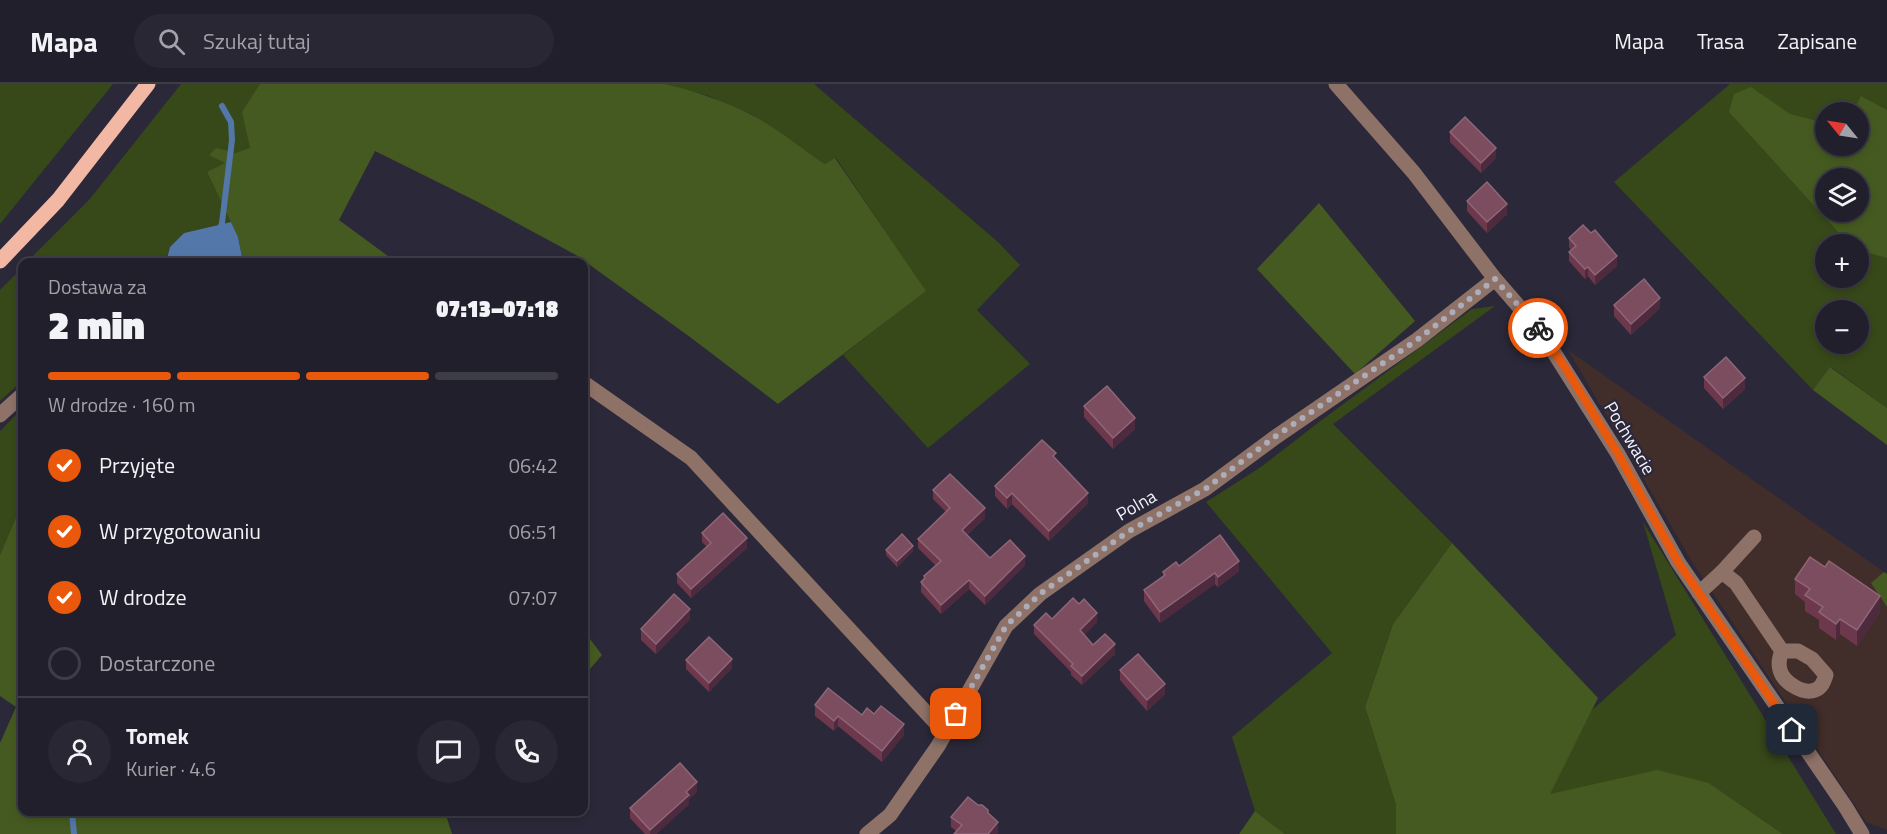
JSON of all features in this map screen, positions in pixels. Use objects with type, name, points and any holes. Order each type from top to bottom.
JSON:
[{"type":"main road","points":[[0,261],[58,200],[148,84]]},
{"type":"street","name":"Pochwacie","points":[[1336,84],[1414,173],[1495,279],[1541,332],[1618,454],[1678,562],[1862,834]]},
{"type":"street","name":"Polna","points":[[867,834],[890,814],[945,733],[1006,626],[1040,594],[1129,531],[1205,489],[1276,436],[1417,340],[1495,279]]},
{"type":"street","points":[[588,386],[691,458],[945,733]]},
{"type":"street","points":[[0,415],[18,399]]},
{"type":"street","points":[[1699,593],[1754,537]]},
{"type":"street","points":[[1722,572],[1736,584],[1782,651]]},
{"type":"shaded area","points":[[1568,350],[1884,572],[1872,583],[1887,607],[1887,830],[1866,822],[1694,565]]},
{"type":"green space","points":[[0,84],[113,84],[0,224]]},
{"type":"green space","points":[[181,84],[294,84],[306,145],[207,172],[231,222],[184,233],[170,247],[166,258],[31,258],[89,200]]},
{"type":"green space","points":[[260,84],[665,84],[699,93],[752,115],[825,164],[835,158],[926,291],[778,404],[588,264],[588,258],[580,258],[478,202],[375,151],[339,220],[391,258],[242,258],[238,237],[207,172],[225,163],[209,155],[216,148],[228,151],[230,155],[250,148],[242,112]]},
{"type":"green space","points":[[665,84],[814,84],[998,242],[1020,265],[977,310],[1030,364],[928,448],[843,355],[925,291],[836,158],[825,164],[753,115],[709,96]]},
{"type":"green space","points":[[1730,84],[1887,84],[1887,408],[1831,367],[1813,390],[1614,182]]},
{"type":"green space","points":[[1751,87],[1790,114],[1815,120],[1815,156],[1869,156],[1869,102],[1858,102],[1861,96],[1887,110],[1887,258],[1869,253],[1869,234],[1840,234],[1829,222],[1869,222],[1869,168],[1815,168],[1815,207],[1729,112],[1734,94]]},
{"type":"green space","points":[[1319,203],[1415,321],[1355,374],[1257,269]]},
{"type":"green space","points":[[18,272],[18,385],[0,401],[0,290]]},
{"type":"green space","points":[[1495,306],[1333,424],[1452,543],[1393,624],[1365,707],[1396,805],[1396,834],[1285,834],[1255,811],[1232,737],[1332,653],[1206,502],[1261,467],[1472,309]]},
{"type":"green space","points":[[1830,367],[1887,408],[1887,445],[1813,390]]},
{"type":"green space","points":[[18,413],[18,512],[0,555],[0,431]]},
{"type":"green space","points":[[18,512],[18,816],[446,816],[452,834],[0,834],[0,743],[16,707],[0,696],[0,555]]},
{"type":"green space","points":[[1643,522],[1836,834],[1783,834],[1709,783],[1549,794],[1592,710],[1676,635]]},
{"type":"green space","points":[[1452,543],[1598,698],[1550,794],[1657,770],[1709,783],[1783,834],[1396,834],[1396,805],[1365,707],[1393,624]]},
{"type":"green space","points":[[1884,572],[1887,574],[1887,607],[1871,583]]},
{"type":"green space","points":[[588,636],[602,655],[588,671]]},
{"type":"green space","points":[[1255,811],[1285,834],[1239,834]]},
{"type":"water","points":[[231,222],[238,237],[242,258],[167,258],[170,247],[184,233]]},
{"type":"building","points":[[1465,117],[1496,148],[1481,163],[1450,132]]},
{"type":"building","points":[[1487,182],[1507,204],[1487,222],[1467,201]]},
{"type":"building","points":[[1583,225],[1591,233],[1595,230],[1617,256],[1595,275],[1588,267],[1585,269],[1569,252],[1576,246],[1569,238]]},
{"type":"building","points":[[1644,279],[1660,298],[1631,324],[1614,305]]},
{"type":"building","points":[[1726,357],[1745,378],[1723,398],[1704,377]]},
{"type":"building","points":[[1107,386],[1135,418],[1113,438],[1084,406]]},
{"type":"building","points":[[1042,440],[1056,453],[1053,456],[1088,493],[1049,531],[1012,493],[1007,498],[995,486]]},
{"type":"building","points":[[950,474],[985,508],[962,530],[990,558],[1010,540],[1025,556],[985,596],[969,580],[941,605],[921,582],[924,576],[941,561],[918,539],[950,508],[933,490]]},
{"type":"building","points":[[723,513],[747,538],[691,589],[677,574],[711,543],[702,533]]},
{"type":"building","points":[[902,534],[913,546],[897,561],[886,550]]},
{"type":"building","points":[[1220,535],[1239,561],[1218,577],[1215,573],[1160,612],[1144,590],[1165,575],[1163,572],[1176,562],[1179,566]]},
{"type":"building","points":[[1810,557],[1825,567],[1829,561],[1880,596],[1857,630],[1840,619],[1836,624],[1819,612],[1823,607],[1805,595],[1810,589],[1795,579]]},
{"type":"building","points":[[674,594],[690,609],[656,644],[641,629]]},
{"type":"building","points":[[1073,598],[1079,604],[1084,599],[1097,613],[1080,630],[1093,645],[1105,634],[1115,644],[1082,676],[1034,625],[1046,613],[1052,619]]},
{"type":"building","points":[[709,637],[732,659],[709,683],[686,660]]},
{"type":"building","points":[[1138,654],[1165,684],[1147,700],[1120,670]]},
{"type":"building","points":[[828,688],[862,715],[867,708],[874,714],[881,706],[904,724],[882,751],[838,716],[834,721],[815,705]]},
{"type":"building","points":[[680,763],[697,782],[686,792],[689,795],[650,830],[630,808]]},
{"type":"building","points":[[968,797],[988,810],[988,813],[998,822],[988,834],[954,834],[962,825],[951,817]]},
{"type":"waterway","points":[[219,231],[222,223],[232,140],[231,122],[222,106]]},
{"type":"waterway","points":[[72,816],[74,834]]},
{"type":"way so far","points":[[956,714],[1006,626],[1040,594],[1129,531],[1205,489],[1276,436],[1417,340],[1495,279],[1538,328]]},
{"type":"route","points":[[1538,328],[1618,454],[1678,562],[1792,730]]}]
